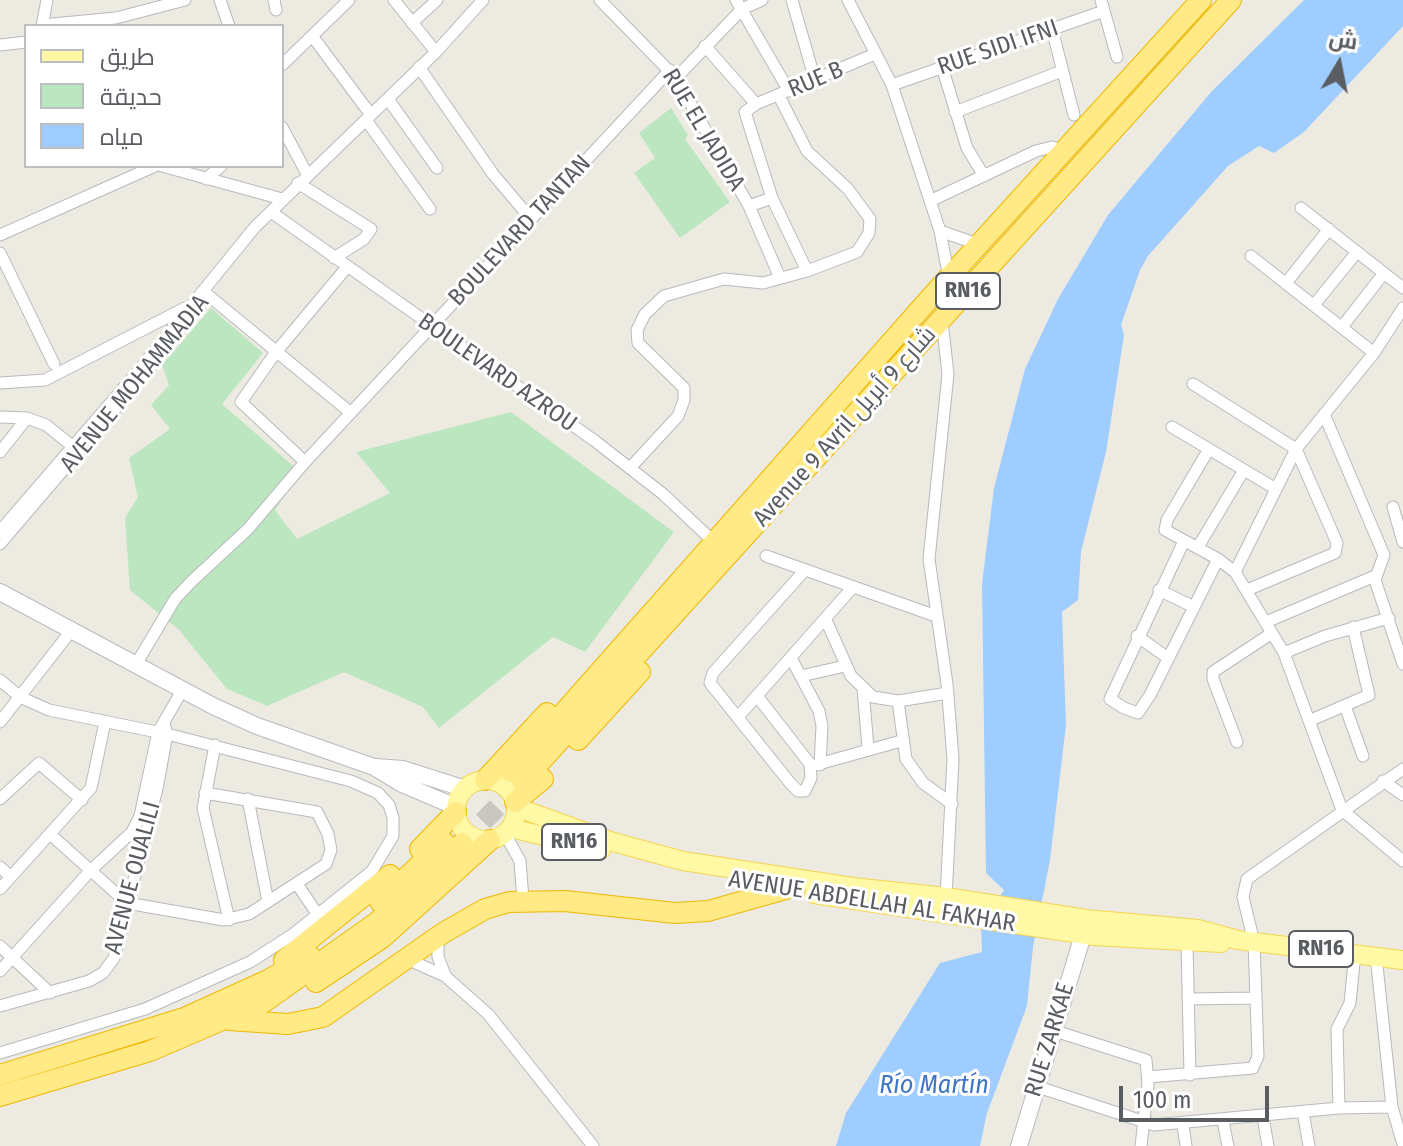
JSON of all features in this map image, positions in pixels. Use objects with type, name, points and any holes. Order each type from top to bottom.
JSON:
[{"type":"highway","name":"Avenue 9 Avril شارع 9 أبريل","points":[[698,578],[715,543],[1201,0]]},
{"type":"highway","name":"Avenue 9 Avril شارع 9 أبريل","points":[[516,791],[698,578],[926,339],[1231,0]]},
{"type":"highway","name":"RN16","points":[[485,780],[642,610],[698,578]]},
{"type":"highway","name":"RN16","points":[[516,791],[539,782],[633,680],[682,622],[698,578]]},
{"type":"highway","points":[[233,996],[359,901],[414,855],[456,809]]},
{"type":"highway","points":[[264,1002],[301,991],[345,965],[400,923],[502,834]]},
{"type":"highway","points":[[0,1075],[139,1034],[233,996],[295,966],[334,939],[458,838],[376,923],[264,1002],[229,1020],[150,1051],[0,1096]]},
{"type":"highway","points":[[229,1020],[288,1024],[323,1017],[439,936],[485,909],[523,899],[675,913],[708,911],[786,889]]},
{"type":"main road","name":"RN16","points":[[456,809],[465,831],[477,839],[502,834],[516,791],[485,780],[466,789]]},
{"type":"main road","points":[[456,809],[466,789]]},
{"type":"main road","name":"AVENUE ABDELLAH AL FAKHAR","points":[[516,791],[613,842],[683,861],[1187,942],[1246,941]]},
{"type":"main road","name":"AVENUE ABDELLAH AL FAKHAR","points":[[502,834],[531,830],[678,871],[786,889],[946,902]]},
{"type":"main road","name":"AVENUE ABDELLAH AL FAKHAR","points":[[1085,927],[1198,929],[1246,941],[1403,960]]},
{"type":"street","points":[[42,24],[47,0]]},
{"type":"street","points":[[53,24],[116,18],[185,0]]},
{"type":"street","points":[[220,0],[227,24]]},
{"type":"street","points":[[284,63],[349,0]]},
{"type":"street","points":[[394,0],[436,52]]},
{"type":"street","points":[[412,23],[437,0]]},
{"type":"street","name":"RUE EL JADIDA","points":[[600,0],[673,74],[749,206],[780,278]]},
{"type":"street","points":[[630,468],[678,416],[684,400],[684,388],[638,343],[637,330],[645,314],[664,296],[724,279],[763,283],[807,271],[857,252],[869,233],[870,219],[848,189],[807,151],[784,94],[739,4],[762,0]]},
{"type":"street","points":[[792,0],[815,80]]},
{"type":"street","points":[[848,0],[892,85],[940,231],[949,278]]},
{"type":"street","name":"AVENUE MOHAMMADIA","points":[[77,449],[158,345],[206,293],[282,199],[436,52],[480,1]]},
{"type":"street","name":"BOULEVARD TANTAN","points":[[135,666],[175,599],[248,529],[305,462],[531,219],[673,74],[705,46],[739,4]]},
{"type":"street","points":[[1103,6],[1117,57]]},
{"type":"street","name":"RUE SIDI IFNI","points":[[892,85],[1052,29],[1103,6]]},
{"type":"street","points":[[1052,29],[1074,115]]},
{"type":"street","points":[[313,37],[430,209]]},
{"type":"street","points":[[0,45],[24,42]]},
{"type":"street","points":[[705,46],[756,104],[744,116],[772,198],[807,271]]},
{"type":"street","name":"RUE B","points":[[756,104],[875,54]]},
{"type":"street","points":[[419,67],[493,174],[531,219]]},
{"type":"street","points":[[942,67],[967,148],[984,176]]},
{"type":"street","points":[[955,112],[1062,71]]},
{"type":"street","points":[[388,99],[437,168]]},
{"type":"street","points":[[284,132],[303,178],[371,229],[364,239],[334,258]]},
{"type":"street","points":[[930,201],[1047,148],[1065,151]]},
{"type":"street","points":[[0,235],[151,168]]},
{"type":"street","points":[[171,168],[282,199]]},
{"type":"street","points":[[206,179],[219,168]]},
{"type":"street","points":[[749,206],[772,198]]},
{"type":"street","points":[[1301,208],[1403,288]]},
{"type":"street","name":"BOULEVARD AZROU","points":[[268,216],[432,326],[630,468],[715,543]]},
{"type":"street","points":[[1286,283],[1329,229]]},
{"type":"street","points":[[940,231],[980,245]]},
{"type":"street","points":[[1314,305],[1357,252]]},
{"type":"street","points":[[0,253],[54,364]]},
{"type":"street","points":[[1251,256],[1374,353]]},
{"type":"street","points":[[305,462],[241,402],[276,352],[347,267]]},
{"type":"street","points":[[1342,327],[1384,273]]},
{"type":"street","points":[[206,293],[351,413]]},
{"type":"street","points":[[0,383],[45,380],[143,329],[192,308]]},
{"type":"street","name":"AVENUE MOHAMMADIA","points":[[1,538],[192,308]]},
{"type":"street","points":[[1235,572],[1296,449],[1374,353],[1403,308]]},
{"type":"street","points":[[942,321],[947,349],[947,390],[930,529],[931,586],[948,693],[952,804],[945,869],[946,902]]},
{"type":"street","points":[[143,329],[158,345]]},
{"type":"street","points":[[926,339],[947,349]]},
{"type":"street","points":[[1193,384],[1296,449],[1337,543],[1337,550],[1247,590]]},
{"type":"street","points":[[1324,414],[1384,555],[1375,576],[1403,664]]},
{"type":"street","points":[[0,417],[27,418],[46,425],[77,449]]},
{"type":"street","points":[[0,452],[27,418]]},
{"type":"street","points":[[1172,427],[1276,489]]},
{"type":"street","points":[[1209,449],[1165,524],[1167,533],[1198,547],[1235,572],[1284,653],[1342,810],[1403,861]]},
{"type":"street","points":[[1198,547],[1244,470]]},
{"type":"street","points":[[1393,507],[1403,542]]},
{"type":"street","points":[[1184,541],[1110,699],[1138,713],[1218,559]]},
{"type":"street","points":[[766,556],[936,616]]},
{"type":"street","points":[[791,658],[822,726],[808,787],[798,791],[712,688],[711,678],[805,570]]},
{"type":"street","points":[[1266,622],[1375,576]]},
{"type":"street","points":[[738,717],[853,587]]},
{"type":"street","points":[[1159,590],[1194,607]]},
{"type":"street","points":[[0,592],[182,691],[257,726],[374,767],[456,809]]},
{"type":"street","points":[[1284,653],[1353,627],[1389,618]]},
{"type":"street","points":[[826,620],[845,666],[873,697],[898,701],[948,693]]},
{"type":"street","points":[[1311,720],[1370,693],[1353,627]]},
{"type":"street","points":[[0,722],[71,631]]},
{"type":"street","points":[[1237,742],[1213,672],[1221,663],[1272,633]]},
{"type":"street","points":[[1137,636],[1168,658]]},
{"type":"street","points":[[801,676],[845,666]]},
{"type":"street","points":[[0,680],[20,697],[49,710],[163,730],[351,781],[378,793],[389,805],[393,836],[385,855],[358,885],[250,962],[203,986],[131,1014],[0,1053]]},
{"type":"street","points":[[863,689],[868,748]]},
{"type":"street","name":"AVENUE OUALILI","points":[[132,832],[140,816],[163,730],[182,691]]},
{"type":"street","points":[[757,696],[815,765]]},
{"type":"street","points":[[898,701],[901,741],[913,773],[952,804]]},
{"type":"street","points":[[1345,706],[1363,756]]},
{"type":"street","points":[[0,889],[91,788],[105,722]]},
{"type":"street","name":"AVENUE OUALILI","points":[[0,1006],[96,978],[110,965],[121,941],[127,903],[144,841],[163,730]]},
{"type":"street","points":[[815,765],[901,741]]},
{"type":"street","points":[[215,745],[205,793],[205,819],[229,920]]},
{"type":"street","points":[[3,792],[34,764],[45,766],[82,800]]},
{"type":"street","points":[[374,767],[403,769],[466,789]]},
{"type":"street","points":[[1148,1077],[1253,1068],[1258,1056],[1255,998],[1243,897],[1247,879],[1303,843],[1342,810],[1403,769]]},
{"type":"street","points":[[1383,781],[1403,795]]},
{"type":"street","points":[[50,834],[127,903],[229,920],[243,917],[268,902],[320,869],[329,858],[328,834],[317,812],[205,793]]},
{"type":"street","points":[[248,799],[268,902]]},
{"type":"street","points":[[0,971],[90,871],[132,832],[144,841]]},
{"type":"street","points":[[502,834],[520,861],[523,899]]},
{"type":"street","points":[[0,867],[11,877]]},
{"type":"street","points":[[297,884],[318,915]]},
{"type":"street","name":"RUE ZARKAE","points":[[1019,1146],[1085,927]]},
{"type":"street","points":[[439,936],[438,957],[445,976]]},
{"type":"street","points":[[1187,942],[1190,1075]]},
{"type":"street","points":[[0,946],[50,993]]},
{"type":"street","points":[[1339,1108],[1337,1029],[1350,1003],[1355,953]]},
{"type":"street","points":[[1376,956],[1392,1107],[1403,1144]]},
{"type":"street","points":[[407,959],[445,976],[500,1027],[593,1146]]},
{"type":"street","points":[[1188,999],[1255,998]]},
{"type":"street","points":[[1052,1030],[1143,1058],[1148,1064],[1141,1146]]},
{"type":"street","points":[[1035,1086],[1144,1122],[1183,1125],[1339,1108],[1392,1107]]},
{"type":"street","points":[[1303,1112],[1309,1146]]},
{"type":"street","points":[[1263,1117],[1268,1146]]},
{"type":"street","points":[[1223,1121],[1228,1146]]},
{"type":"street","points":[[1183,1125],[1186,1146]]},
{"type":"green space","points":[[671,108],[688,135],[685,139],[730,202],[680,238],[634,173],[655,158],[639,133]]},
{"type":"green space","points":[[211,308],[263,353],[222,404],[300,472],[275,510],[297,539],[390,493],[356,452],[511,412],[674,532],[585,652],[553,637],[439,728],[423,707],[344,672],[267,706],[227,689],[179,630],[130,590],[125,518],[138,497],[129,458],[170,429],[151,405],[169,385],[162,365]]},
{"type":"water","name":"Río Martín","points":[[1304,0],[1403,0],[1403,26],[1304,132],[1274,153],[1259,146],[1228,166],[1148,256],[1140,270],[1121,325],[1124,335],[1106,452],[1081,552],[1078,600],[1062,612],[1066,725],[1050,860],[1033,947],[1027,1006],[987,1113],[980,1146],[836,1146],[846,1113],[940,963],[982,952],[981,926],[1004,890],[986,873],[982,584],[994,488],[1025,369],[1058,299],[1108,215],[1212,91]]},
{"type":"tunnel","points":[[462,843],[522,782]]}]
